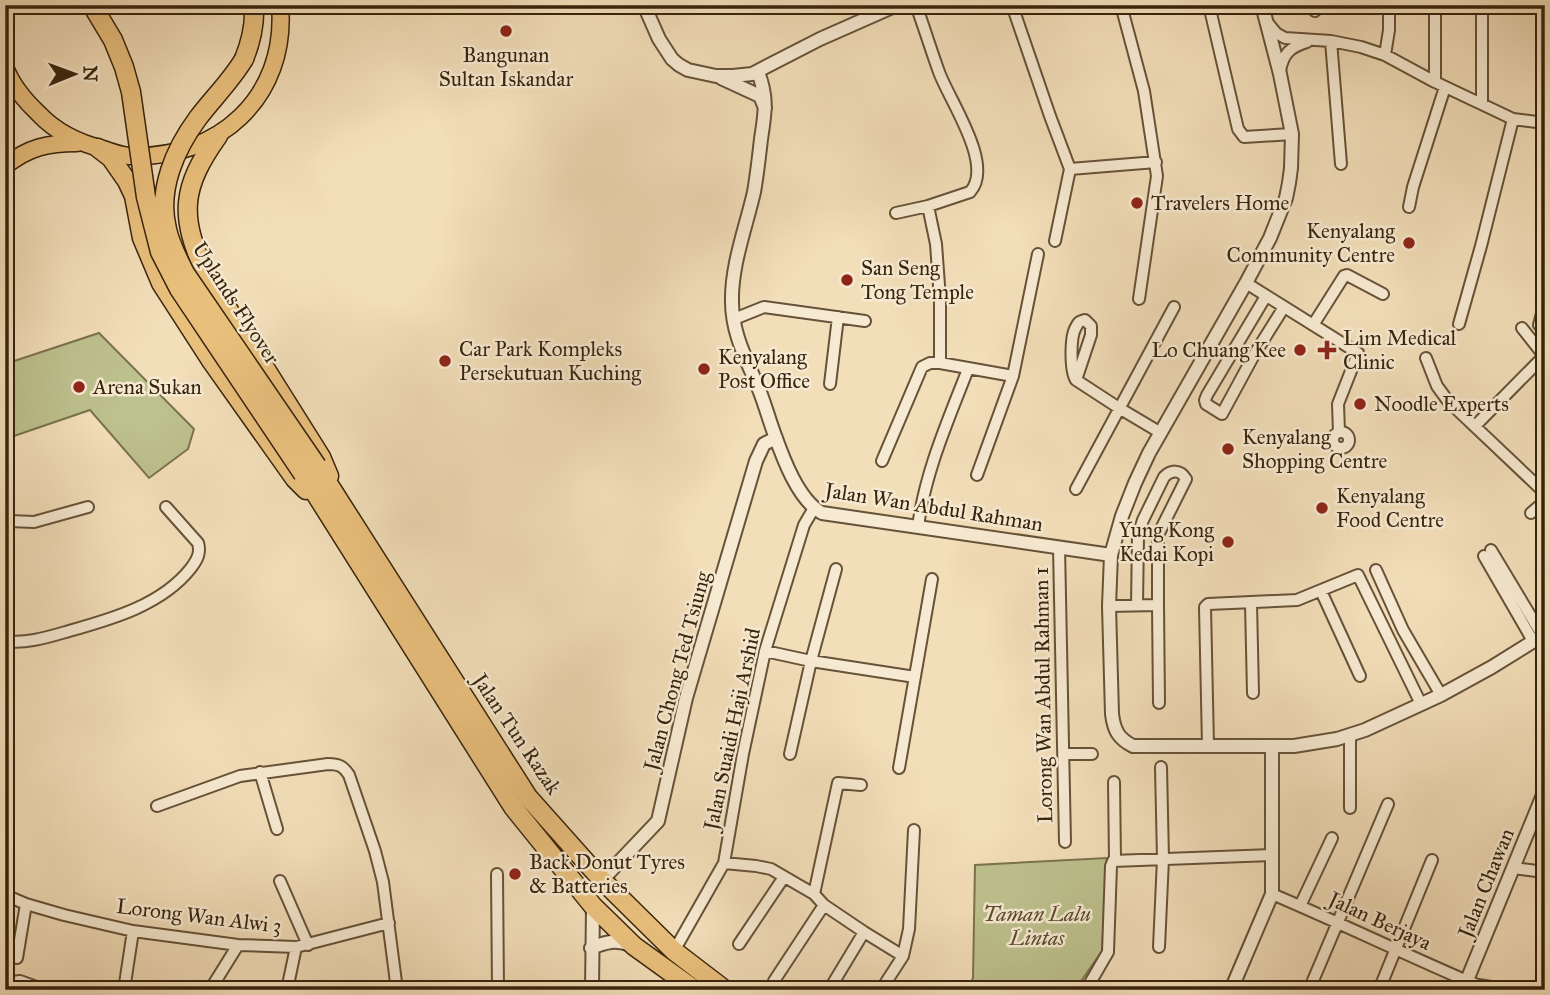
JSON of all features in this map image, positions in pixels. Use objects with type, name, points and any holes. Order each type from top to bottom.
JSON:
[{"type":"highway","name":"Uplands Flyover","points":[[92,5],[113,40],[131,92],[146,197],[160,252],[180,289],[310,470]]},
{"type":"highway","name":"Uplands Flyover","points":[[254,5],[253,29],[244,60],[179,147],[167,183],[166,227],[185,273],[310,470]]},
{"type":"highway","points":[[218,136],[190,185],[190,232],[206,274],[321,457],[330,502]]},
{"type":"highway","points":[[91,146],[111,159],[131,188],[142,238],[161,283],[212,362],[295,479],[330,502]]},
{"type":"highway","name":"Jalan Tun Razak","points":[[310,470],[513,807],[593,906],[634,946],[695,990]]},
{"type":"highway","name":"Jalan Tun Razak","points":[[330,502],[528,797],[602,880],[674,951],[725,990]]},
{"type":"main road","points":[[5,67],[10,81],[26,102],[46,122],[69,137],[127,156],[177,152],[218,136],[247,111],[260,93],[272,68],[279,45],[283,10]]},
{"type":"main road","points":[[5,166],[41,146],[91,146]]},
{"type":"street","points":[[644,5],[659,39],[672,59],[688,70],[716,76],[742,76],[758,72],[820,39],[897,5]]},
{"type":"street","points":[[896,213],[929,206],[970,192],[978,178],[979,168],[964,121],[939,74],[916,5]]},
{"type":"street","points":[[1012,5],[1070,169],[1055,241]]},
{"type":"street","points":[[1121,5],[1144,91],[1157,176],[1139,299]]},
{"type":"street","points":[[1209,5],[1238,129],[1244,137],[1292,134]]},
{"type":"street","points":[[1262,5],[1292,134],[1291,168],[1286,198],[1270,238],[1161,433],[1135,483],[1122,516],[1111,555],[1109,606],[1114,727],[1118,735],[1133,747],[1294,746],[1365,730],[1441,695],[1540,637],[1487,553]]},
{"type":"street","points":[[1385,55],[1389,5]]},
{"type":"street","points":[[1409,206],[1440,85],[1435,5]]},
{"type":"street","points":[[1482,5],[1482,103]]},
{"type":"street","points":[[1266,21],[1276,33],[1285,38],[1331,41],[1361,47],[1385,55],[1440,85],[1513,119],[1545,123]]},
{"type":"street","points":[[1280,74],[1286,52],[1296,45],[1313,40]]},
{"type":"street","points":[[1331,41],[1342,164]]},
{"type":"street","points":[[765,102],[774,74],[798,51]]},
{"type":"street","name":"Jalan Wan Abdul Rahman","points":[[758,72],[765,102],[754,190],[733,284],[734,319],[742,351],[761,394],[777,442],[794,480],[814,508],[822,513],[1111,555]]},
{"type":"street","points":[[716,76],[760,96],[765,102]]},
{"type":"street","points":[[1459,324],[1513,119]]},
{"type":"street","points":[[1070,169],[1156,162]]},
{"type":"street","points":[[929,206],[936,244],[940,299],[940,363]]},
{"type":"street","points":[[976,475],[1013,376],[1038,254]]},
{"type":"street","points":[[1313,325],[1344,276],[1347,275],[1383,294]]},
{"type":"street","points":[[1246,283],[1358,354],[1338,404],[1339,432]]},
{"type":"street","points":[[1266,296],[1205,400],[1206,404],[1222,414],[1284,307]]},
{"type":"street","points":[[1539,325],[1545,302]]},
{"type":"street","points":[[734,319],[764,307],[865,321]]},
{"type":"street","points":[[1076,489],[1174,307]]},
{"type":"street","points":[[830,384],[838,317]]},
{"type":"street","points":[[1475,426],[1542,358],[1541,352],[1522,328]]},
{"type":"street","points":[[1426,358],[1437,386],[1448,401],[1545,493]]},
{"type":"street","points":[[882,461],[922,367],[930,363],[940,363],[1013,376]]},
{"type":"street","points":[[918,527],[929,471],[968,369]]},
{"type":"street","points":[[1076,380],[1161,433]]},
{"type":"street","name":"Jalan Chong Ted Tsiung","points":[[602,880],[658,821],[685,698],[759,453],[765,409]]},
{"type":"street","points":[[759,453],[777,442]]},
{"type":"street","points":[[1137,605],[1140,527],[1164,477],[1176,471],[1186,480],[1157,535],[1158,703]]},
{"type":"street","points":[[1531,513],[1545,501]]},
{"type":"street","points":[[5,540],[7,517],[34,522],[88,507]]},
{"type":"street","points":[[5,641],[42,639],[105,621],[147,603],[173,587],[194,564],[200,552],[198,543],[166,507]]},
{"type":"street","name":"Jalan Suaidi Haji Arshid","points":[[674,951],[724,863],[765,651],[804,525],[814,508]]},
{"type":"street","name":"Lorong Wan Abdul Rahman 1","points":[[1059,547],[1065,842]]},
{"type":"street","points":[[790,754],[836,569]]},
{"type":"street","points":[[1376,570],[1403,630],[1441,695]]},
{"type":"street","points":[[1208,746],[1205,607],[1208,604],[1297,600],[1358,575],[1421,704]]},
{"type":"street","points":[[899,768],[932,579]]},
{"type":"street","points":[[1321,591],[1360,676]]},
{"type":"street","points":[[1251,603],[1253,693]]},
{"type":"street","points":[[1109,606],[1158,605]]},
{"type":"street","points":[[765,651],[915,677]]},
{"type":"street","points":[[1350,735],[1350,807]]},
{"type":"street","points":[[1231,990],[1272,894],[1272,746]]},
{"type":"street","points":[[1064,754],[1092,754]]},
{"type":"street","points":[[157,806],[240,775],[328,764],[344,767],[349,775],[383,881],[397,990]]},
{"type":"street","points":[[1159,947],[1163,859],[1161,767]]},
{"type":"street","points":[[260,772],[277,829]]},
{"type":"street","points":[[1086,990],[1108,952],[1111,866],[1115,860],[1114,782]]},
{"type":"street","points":[[814,894],[838,783],[861,785]]},
{"type":"street","name":"Jalan Chawan","points":[[1465,985],[1545,790]]},
{"type":"street","points":[[1309,990],[1388,804]]},
{"type":"street","points":[[881,990],[903,956],[909,929],[914,830]]},
{"type":"street","points":[[1300,906],[1332,838]]},
{"type":"street","points":[[1115,860],[1272,855]]},
{"type":"street","points":[[1378,990],[1432,860]]},
{"type":"street","points":[[724,863],[771,869],[814,894],[824,905],[903,956]]},
{"type":"street","points":[[1513,868],[1545,872]]},
{"type":"street","points":[[498,874],[498,990]]},
{"type":"street","points":[[739,944],[784,877]]},
{"type":"street","points":[[280,881],[302,946],[288,985],[290,990]]},
{"type":"street","name":"Jalan Berjaya","points":[[1272,894],[1339,922],[1465,985],[1512,990]]},
{"type":"street","name":"Lorong Wan Alwi 3","points":[[5,895],[64,915],[133,930],[237,945],[302,946],[389,923]]},
{"type":"street","points":[[17,958],[26,904]]},
{"type":"street","points":[[774,981],[824,905]]},
{"type":"street","points":[[592,990],[593,906]]},
{"type":"street","points":[[124,990],[133,930]]},
{"type":"street","points":[[829,990],[864,932]]},
{"type":"street","points":[[591,948],[613,941],[634,946]]},
{"type":"street","points":[[199,990],[210,990],[237,945]]},
{"type":"street","points":[[5,983],[20,981],[45,990]]},
{"type":"green space","name":"Arena Sukan","points":[[99,333],[194,429],[188,449],[149,478],[90,410],[5,439],[5,364]]},
{"type":"green space","name":"Taman Lalu Lintas","points":[[1107,858],[1102,951],[1075,990],[967,990],[973,978],[975,865]]},
{"type":"place","name":"Bangunan Sultan Iskandar","points":[[506,31]]},
{"type":"place","name":"Travelers Home","points":[[1137,203]]},
{"type":"place","name":"Kenyalang Community Centre","points":[[1409,243]]},
{"type":"place","name":"San Seng Tong Temple","points":[[847,280]]},
{"type":"place","name":"Lo Chuang Kee","points":[[1300,350]]},
{"type":"place","name":"Lim Medical Clinic","points":[[1327,350]]},
{"type":"place","name":"Car Park Kompleks Persekutuan Kuching","points":[[445,361]]},
{"type":"place","name":"Kenyalang Post Office","points":[[704,369]]},
{"type":"place","name":"Arena Sukan","points":[[79,387]]},
{"type":"place","name":"Noodle Experts","points":[[1360,404]]},
{"type":"place","name":"Kenyalang Shopping Centre","points":[[1228,449]]},
{"type":"place","name":"Kenyalang Food Centre","points":[[1322,508]]},
{"type":"place","name":"Yung Kong Kedai Kopi","points":[[1228,542]]},
{"type":"place","name":"Back Donut Tyres & Batteries","points":[[515,874]]}]
